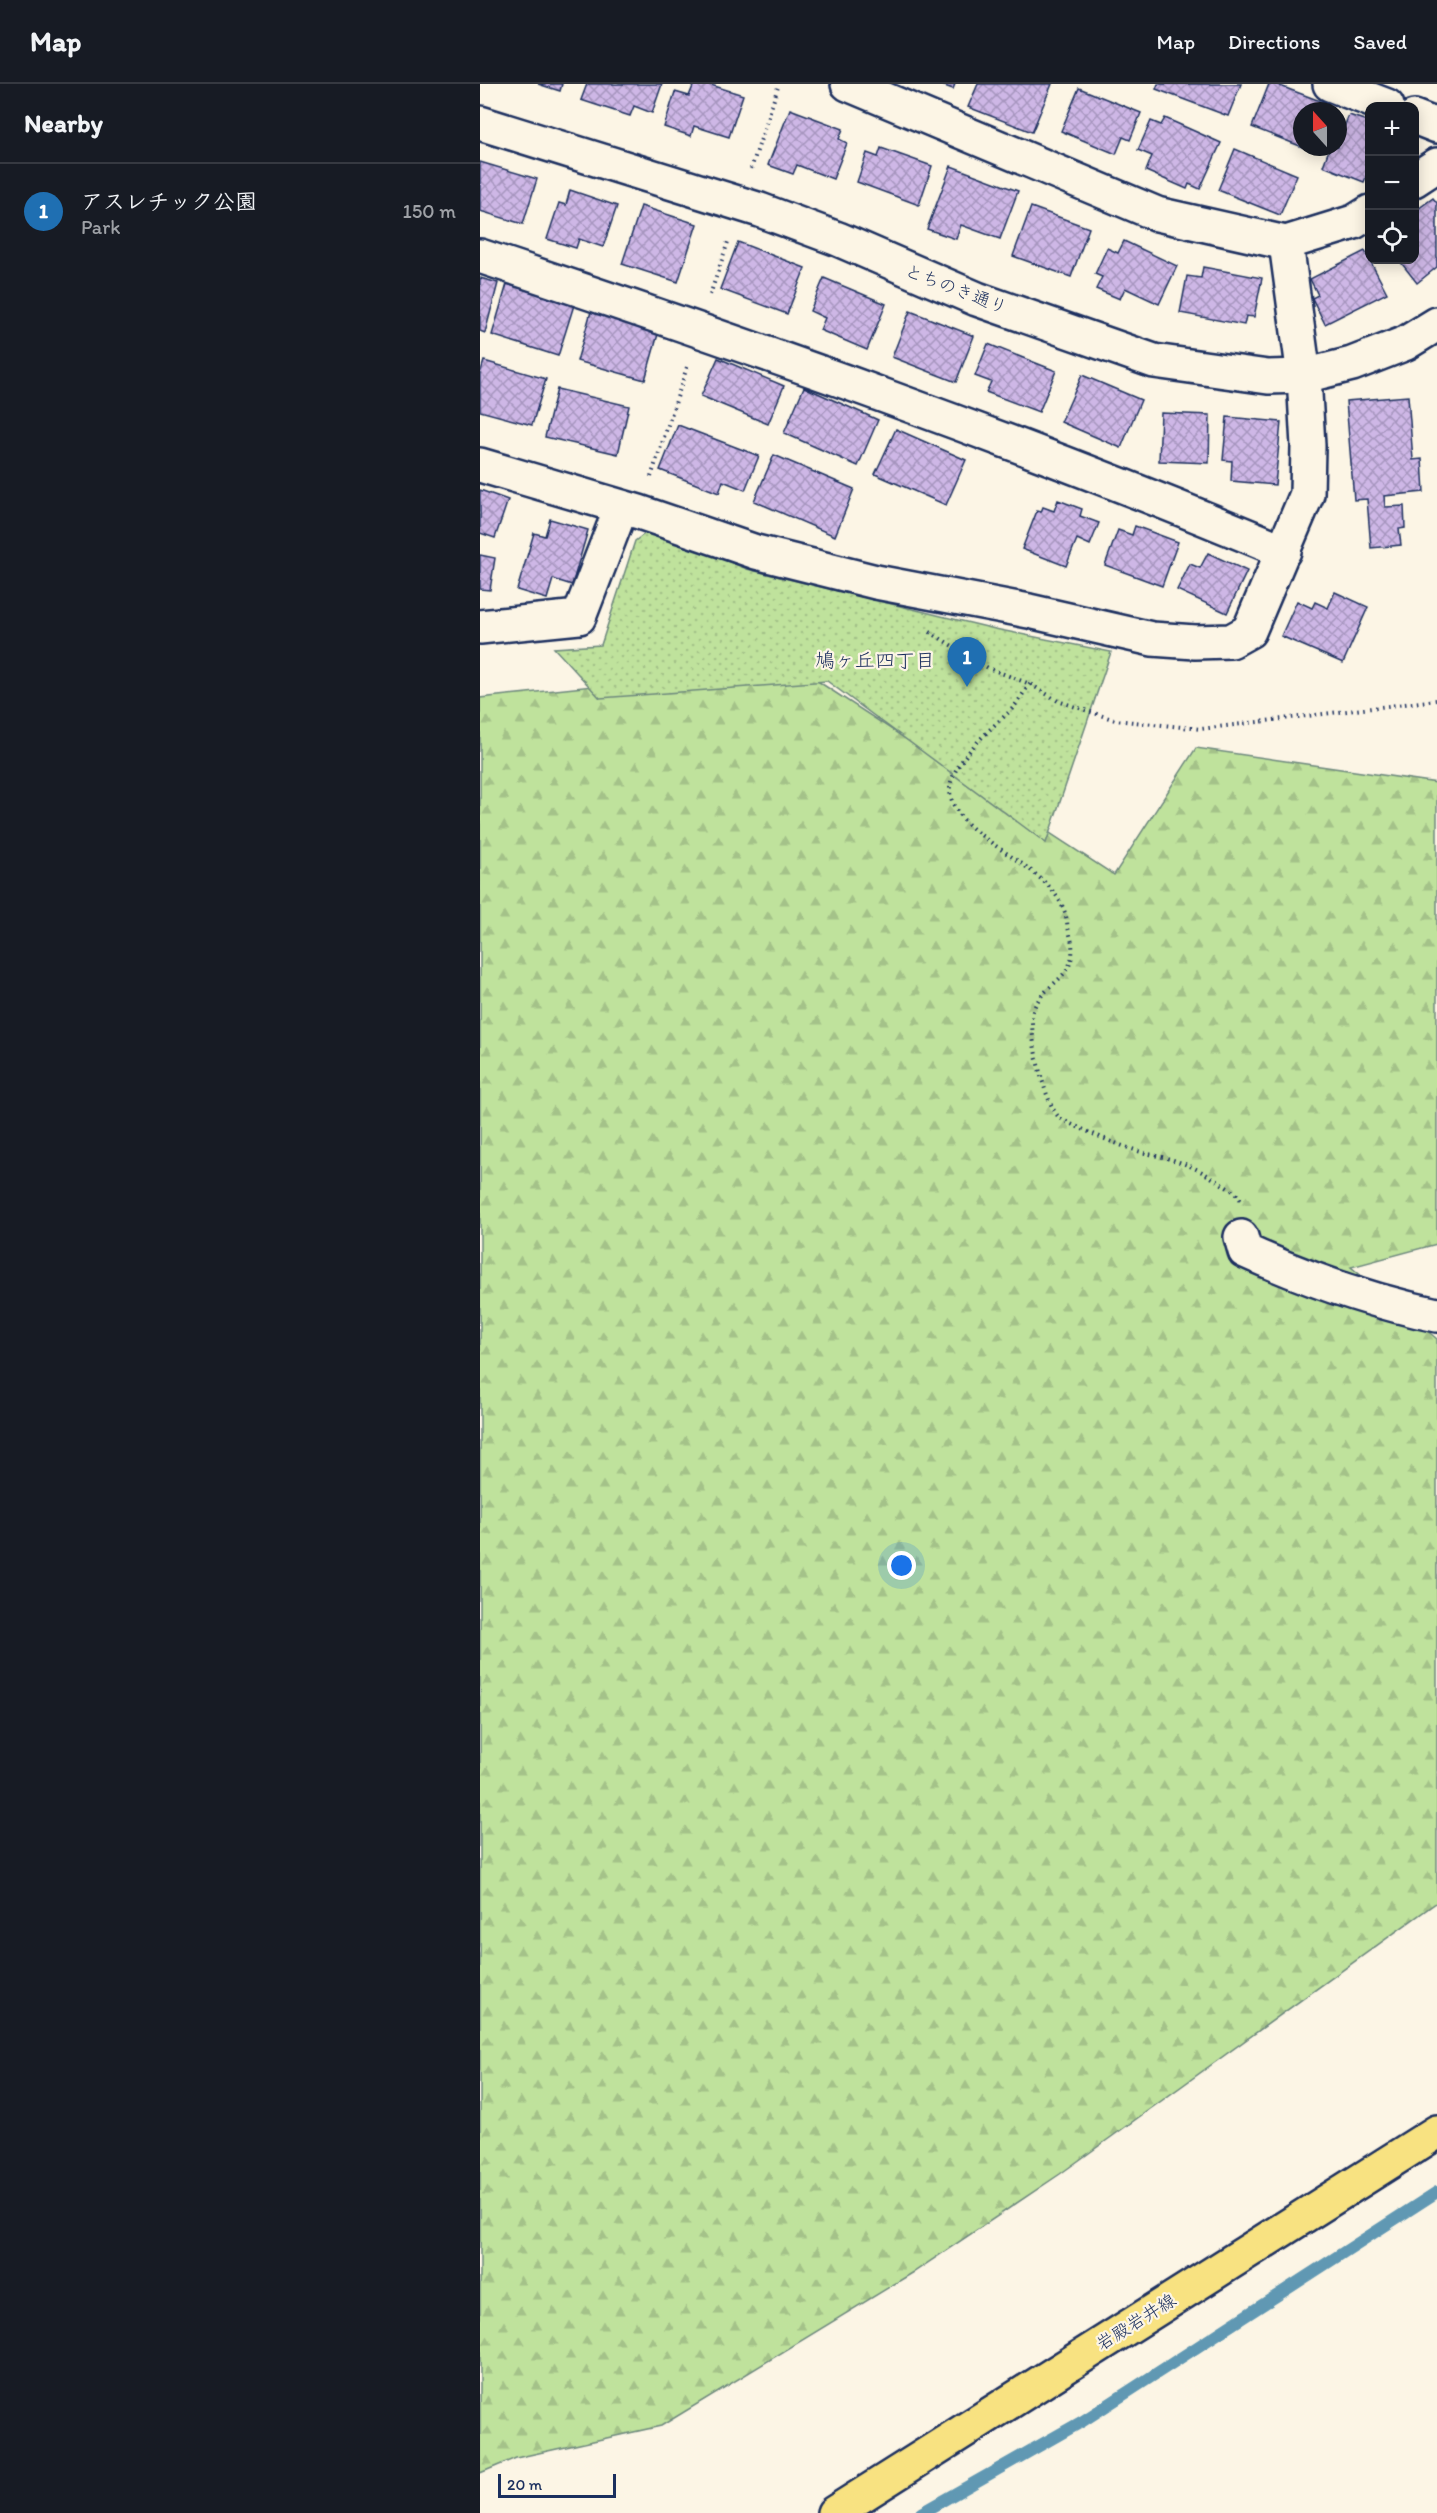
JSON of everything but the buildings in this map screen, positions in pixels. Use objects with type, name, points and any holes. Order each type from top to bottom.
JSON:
[{"type":"main road","name":"岩殿岩井線","points":[[834,2513],[1437,2132]]},
{"type":"street","points":[[848,84],[1157,214],[1286,243],[1354,222],[1365,215]]},
{"type":"street","points":[[1330,84],[1377,102]]},
{"type":"street","points":[[1419,119],[1437,126]]},
{"type":"street","name":"とちのき通り","points":[[480,123],[760,210],[838,239],[977,299],[1154,361],[1268,377],[1304,376],[1352,364],[1406,343],[1437,324]]},
{"type":"street","points":[[1419,177],[1437,165]]},
{"type":"street","points":[[480,465],[756,552],[876,582],[1029,611],[1152,639],[1195,642],[1232,640],[1248,631],[1307,494],[1308,446],[1304,376],[1286,243]]},
{"type":"street","points":[[480,256],[699,329],[997,436],[1284,551]]},
{"type":"street","points":[[480,627],[579,617],[621,508]]},
{"type":"street","points":[[1241,1237],[1245,1251],[1299,1275],[1398,1307],[1437,1315]]},
{"type":"path","points":[[928,631],[988,668],[1030,684],[1058,701],[1115,720],[1201,729],[1437,700]]},
{"type":"path","points":[[1030,684],[1009,712],[984,733],[951,781],[950,791],[956,812],[974,829],[1047,883],[1065,916],[1067,933],[1072,945],[1069,968],[1040,999],[1032,1016],[1032,1032],[1046,1098],[1061,1119],[1109,1141],[1178,1161],[1239,1195],[1242,1203]]},
{"type":"green space","points":[[651,529],[747,569],[995,629],[1111,652],[1046,843],[827,681],[600,698],[554,648],[601,645],[635,541]]},
{"type":"green space","points":[[793,665],[1114,875],[1196,748],[1437,783],[1437,1244],[1351,1267],[1437,1339],[1437,1902],[1060,2174],[914,2272],[661,2426],[516,2458],[480,2473],[480,698]]},
{"type":"waterway","points":[[921,2513],[1083,2421],[1437,2192]]},
{"type":"place","name":"アスレチック公園","points":[[967,687]]},
{"type":"district","name":"鳩ヶ丘四丁目","points":[[875,660]]}]
